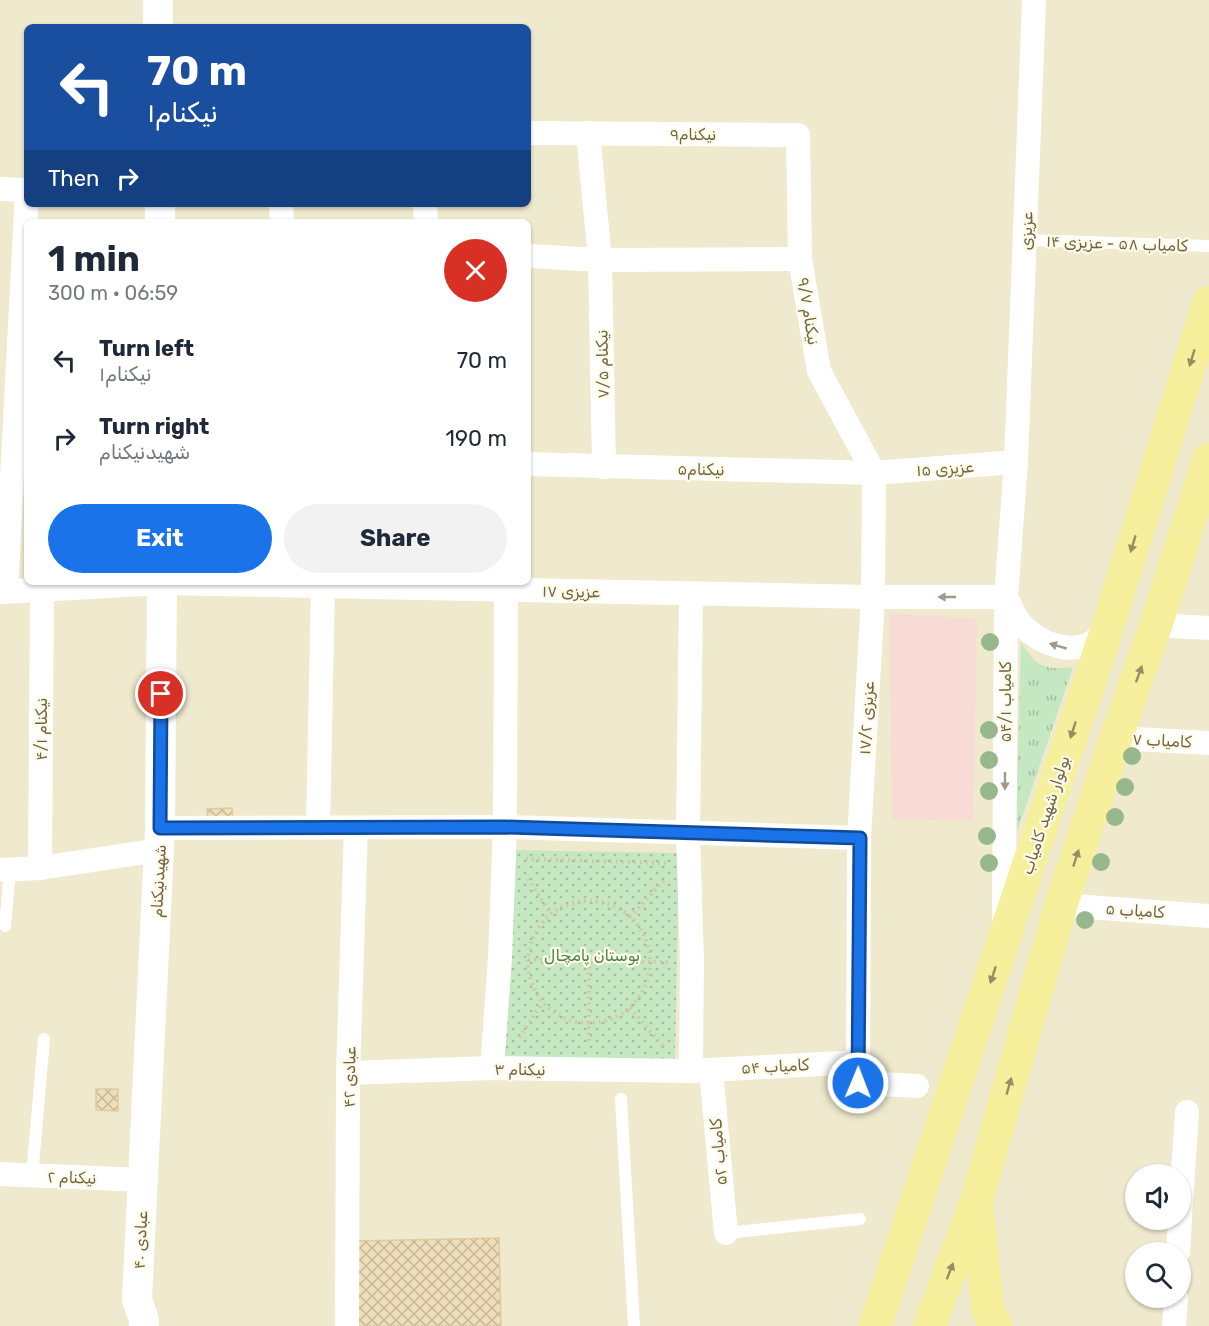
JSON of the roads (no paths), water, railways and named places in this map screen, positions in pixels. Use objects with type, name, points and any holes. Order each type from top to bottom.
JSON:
[{"type":"main road","name":"بولوار شهید کامیاب","points":[[875,1326],[1108,626],[1209,302]]},
{"type":"main road","points":[[929,1326],[976,1203],[1061,905],[1156,625],[1209,459]]},
{"type":"main road","points":[[976,1203],[988,1311],[996,1326]]},
{"type":"street","points":[[158,0],[158,24]]},
{"type":"street","name":"عزیزی","points":[[1016,462],[1034,0]]},
{"type":"street","name":"نیکنام۹","points":[[531,133],[798,135]]},
{"type":"street","points":[[588,134],[600,260]]},
{"type":"street","name":"نیکنام ۹/۷","points":[[798,135],[800,259],[819,371],[874,473]]},
{"type":"street","points":[[0,189],[24,191]]},
{"type":"street","points":[[3,592],[24,241]]},
{"type":"street","points":[[531,256],[600,260],[800,259]]},
{"type":"street","name":"نیکنام ۷/۵","points":[[600,260],[604,467]]},
{"type":"street","name":"عزیزی ۱۵","points":[[874,473],[1016,462]]},
{"type":"street","name":"کامیاب ۵۴/۱","points":[[1004,942],[1006,597],[1016,462]]},
{"type":"street","name":"نیکنام۵","points":[[531,464],[874,473]]},
{"type":"street","points":[[873,597],[874,473]]},
{"type":"street","name":"عزیزی ۱۷","points":[[3,592],[117,585]]},
{"type":"street","name":"شهیدنیکنام","points":[[144,1180],[160,839],[162,585]]},
{"type":"street","name":"عزیزی ۱۷","points":[[284,585],[691,594],[1006,597]]},
{"type":"street","points":[[318,828],[324,586]]},
{"type":"street","name":"نیکنام ۴/۱","points":[[40,868],[42,590]]},
{"type":"street","points":[[492,1068],[500,958],[505,827],[506,590]]},
{"type":"street","name":"کامیاب ۵۲","points":[[691,594],[688,834],[692,962],[701,1070],[726,1233]]},
{"type":"street","name":"عزیزی ۱۷/۲","points":[[858,1062],[860,838],[873,597]]},
{"type":"street","points":[[1006,597],[1019,623],[1036,638],[1053,645],[1068,649],[1084,646],[1098,638],[1108,626]]},
{"type":"street","points":[[1156,625],[1209,628]]},
{"type":"street","name":"کامیاب ۷","points":[[1116,738],[1209,743]]},
{"type":"street","points":[[5,870],[40,868],[160,839],[318,828],[505,827],[860,838]]},
{"type":"street","name":"عبادی ۴۲","points":[[347,1326],[348,1073],[356,828]]},
{"type":"street","name":"کامیاب ۵","points":[[1061,905],[1209,916]]},
{"type":"street","points":[[858,1062],[858,1083],[917,1086]]},
{"type":"street","name":"کامیاب ۵۴","points":[[701,1070],[858,1062]]},
{"type":"street","name":"نیکنام ۳","points":[[348,1073],[492,1068],[701,1070]]},
{"type":"street","points":[[1184,1164],[1187,1112]]},
{"type":"street","name":"نیکنام ۲","points":[[0,1174],[144,1180]]},
{"type":"street","name":"عبادی ۴۰","points":[[136,1317],[144,1180]]},
{"type":"street","points":[[1174,1326],[1175,1308]]},
{"type":"lane","name":"کامیاب ۵۸ - عزیزی ۱۴","points":[[1025,240],[1209,246]]},
{"type":"lane","points":[[5,870],[5,926]]},
{"type":"lane","points":[[32,1176],[44,1039]]},
{"type":"lane","points":[[621,1099],[634,1326]]},
{"type":"lane","points":[[726,1233],[860,1219]]},
{"type":"park label","name":"بوستان پامچال","points":[[592,955]]}]
